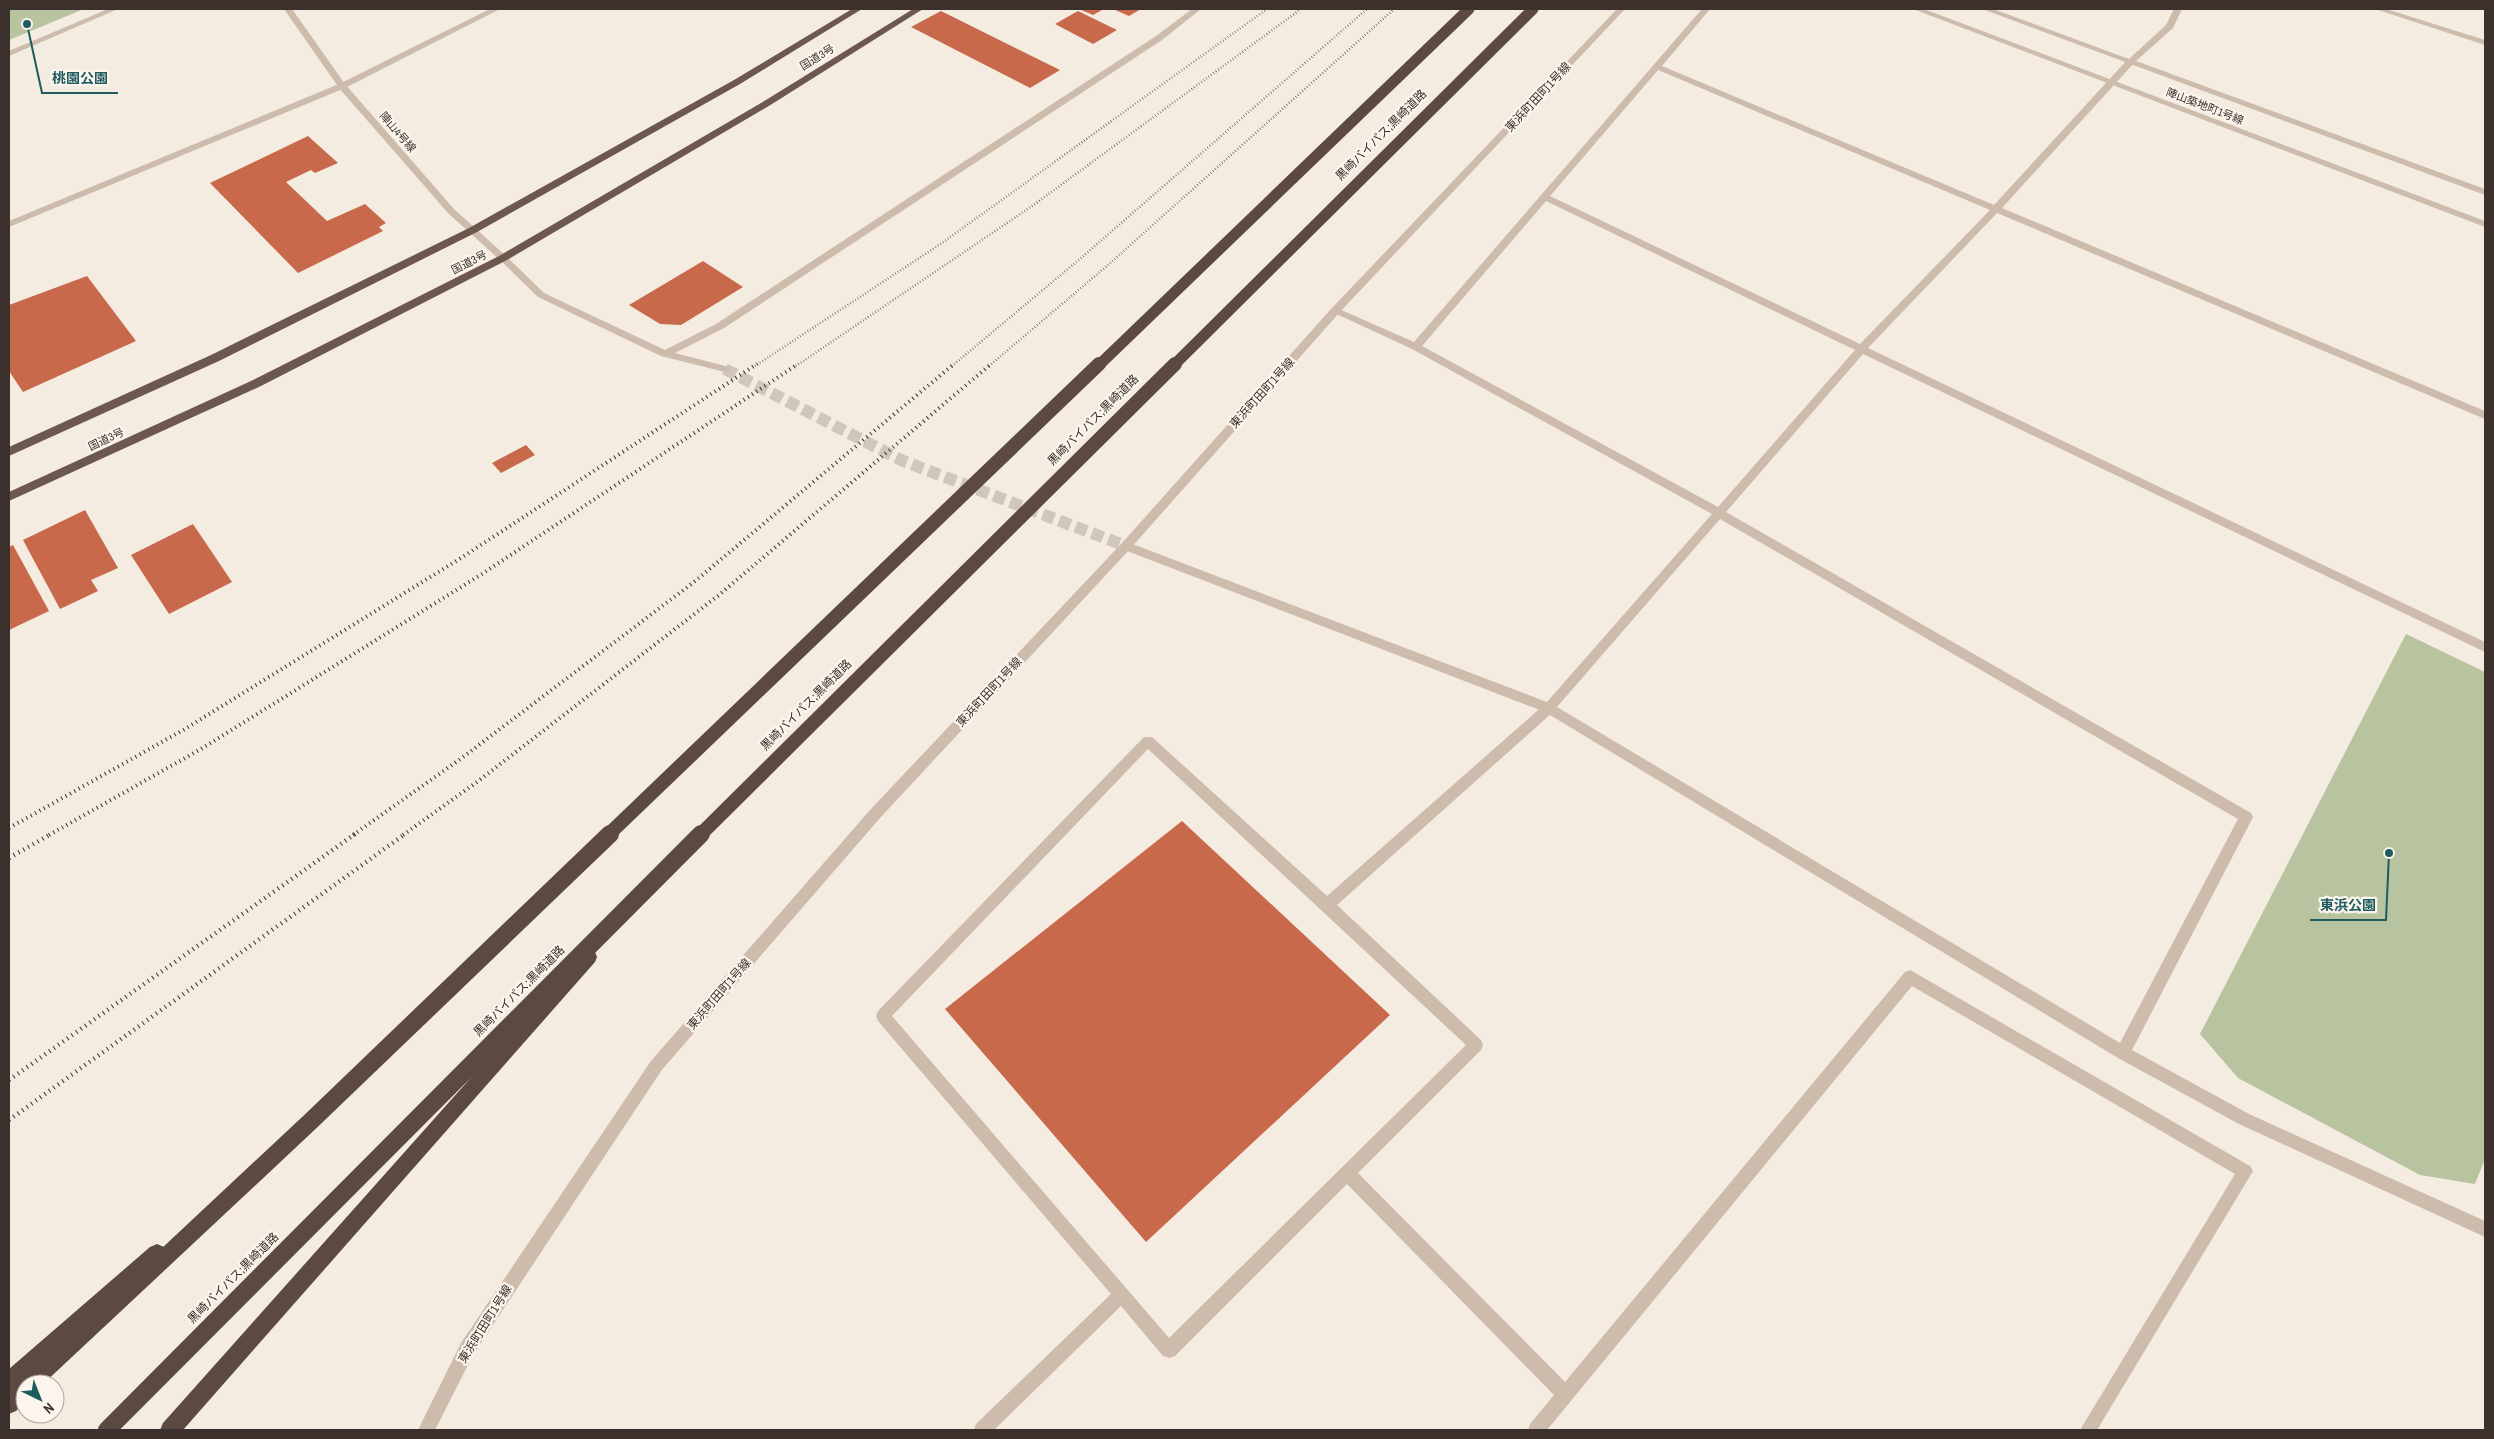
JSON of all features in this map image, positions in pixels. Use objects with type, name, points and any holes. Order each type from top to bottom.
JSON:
[{"type":"highway","name":"国道3号","points":[[9,452],[215,358],[473,230],[737,82],[858,9]]},
{"type":"highway","name":"国道3号","points":[[9,497],[255,384],[503,258],[769,102],[919,9]]},
{"type":"highway","points":[[41,1374],[312,1120],[1469,9]]},
{"type":"highway","name":"黒崎バイパス;黒崎道路","points":[[106,1430],[685,850],[1533,9]]},
{"type":"highway","points":[[170,1430],[685,850]]},
{"type":"highway","points":[[9,1382],[312,1120]]},
{"type":"street","points":[[9,54],[114,9]]},
{"type":"street","name":"陣山4号線","points":[[288,9],[342,86],[451,211],[541,295],[665,354],[725,369]]},
{"type":"street","points":[[9,224],[342,86],[496,9]]},
{"type":"street","points":[[665,354],[720,326],[1159,38],[1197,9]]},
{"type":"street","name":"東浜町田町1号線","points":[[426,1430],[467,1349],[656,1066],[875,814],[1126,546],[1335,311],[1622,9]]},
{"type":"street","points":[[1416,347],[1706,9]]},
{"type":"street","name":"陣山築地町1号線","points":[[1917,9],[2485,224]]},
{"type":"street","name":"陣山築地町1号線","points":[[1986,9],[2131,60],[2485,192]]},
{"type":"street","points":[[1328,905],[1549,708],[1862,348],[1996,208],[2131,60],[2170,26],[2178,9]]},
{"type":"street","points":[[2379,9],[2485,43]]},
{"type":"street","points":[[1657,66],[2485,415]]},
{"type":"street","points":[[1544,197],[2485,647]]},
{"type":"street","points":[[1335,311],[1416,347],[1718,512],[2246,817],[2123,1053]]},
{"type":"street","points":[[1126,546],[1549,708],[2123,1053],[2244,1119],[2485,1229]]},
{"type":"street","points":[[1148,741],[1328,905],[1476,1045],[1347,1173],[1169,1350],[883,1016],[1148,741]]},
{"type":"street","points":[[1536,1430],[1910,977],[2245,1171],[2088,1430]]},
{"type":"street","points":[[1347,1173],[1566,1394]]},
{"type":"street","points":[[982,1430],[1121,1295]]},
{"type":"green space","points":[[9,9],[84,9],[9,40]]},
{"type":"green space","points":[[2406,634],[2485,672],[2485,1159],[2475,1184],[2420,1175],[2238,1078],[2200,1034]]},
{"type":"building","points":[[1079,9],[1104,9],[1093,15]]},
{"type":"building","points":[[1113,9],[1141,9],[1129,16]]},
{"type":"building","points":[[941,11],[1060,70],[1030,88],[911,27]]},
{"type":"building","points":[[1078,11],[1117,30],[1093,44],[1055,24]]},
{"type":"building","points":[[308,136],[338,163],[315,173],[311,170],[286,182],[327,221],[365,204],[386,223],[379,227],[383,231],[298,273],[210,183]]},
{"type":"building","points":[[703,261],[743,287],[681,325],[660,324],[629,305]]},
{"type":"building","points":[[87,276],[136,341],[23,392],[9,371],[9,305]]},
{"type":"building","points":[[526,445],[535,455],[501,473],[492,463]]},
{"type":"building","points":[[85,510],[118,568],[91,580],[98,591],[60,609],[23,540]]},
{"type":"building","points":[[193,524],[232,582],[169,614],[131,555]]},
{"type":"building","points":[[13,545],[49,611],[9,630],[9,547]]},
{"type":"building","points":[[1182,821],[1390,1015],[1146,1242],[945,1009]]},
{"type":"tunnel","points":[[725,369],[903,461],[1126,546]]},
{"type":"railway","points":[[755,366],[942,243],[1267,9]]},
{"type":"railway","points":[[796,366],[1035,204],[1301,9]]},
{"type":"railway","points":[[952,366],[1081,258],[1367,9]]},
{"type":"railway","points":[[989,366],[1108,265],[1394,9]]},
{"type":"railway","points":[[9,828],[185,729],[461,558],[757,364]]},
{"type":"railway","points":[[49,835],[201,749],[482,574],[798,364]]},
{"type":"railway","points":[[353,835],[459,760],[694,582],[954,364]]},
{"type":"railway","points":[[403,835],[477,782],[719,595],[991,364]]},
{"type":"railway","points":[[9,858],[51,834]]},
{"type":"railway","points":[[9,1080],[355,834]]},
{"type":"railway","points":[[9,1120],[405,834]]},
{"type":"place","name":"桃園公園","points":[[27,24]]},
{"type":"place","name":"東浜公園","points":[[2389,853]]}]
